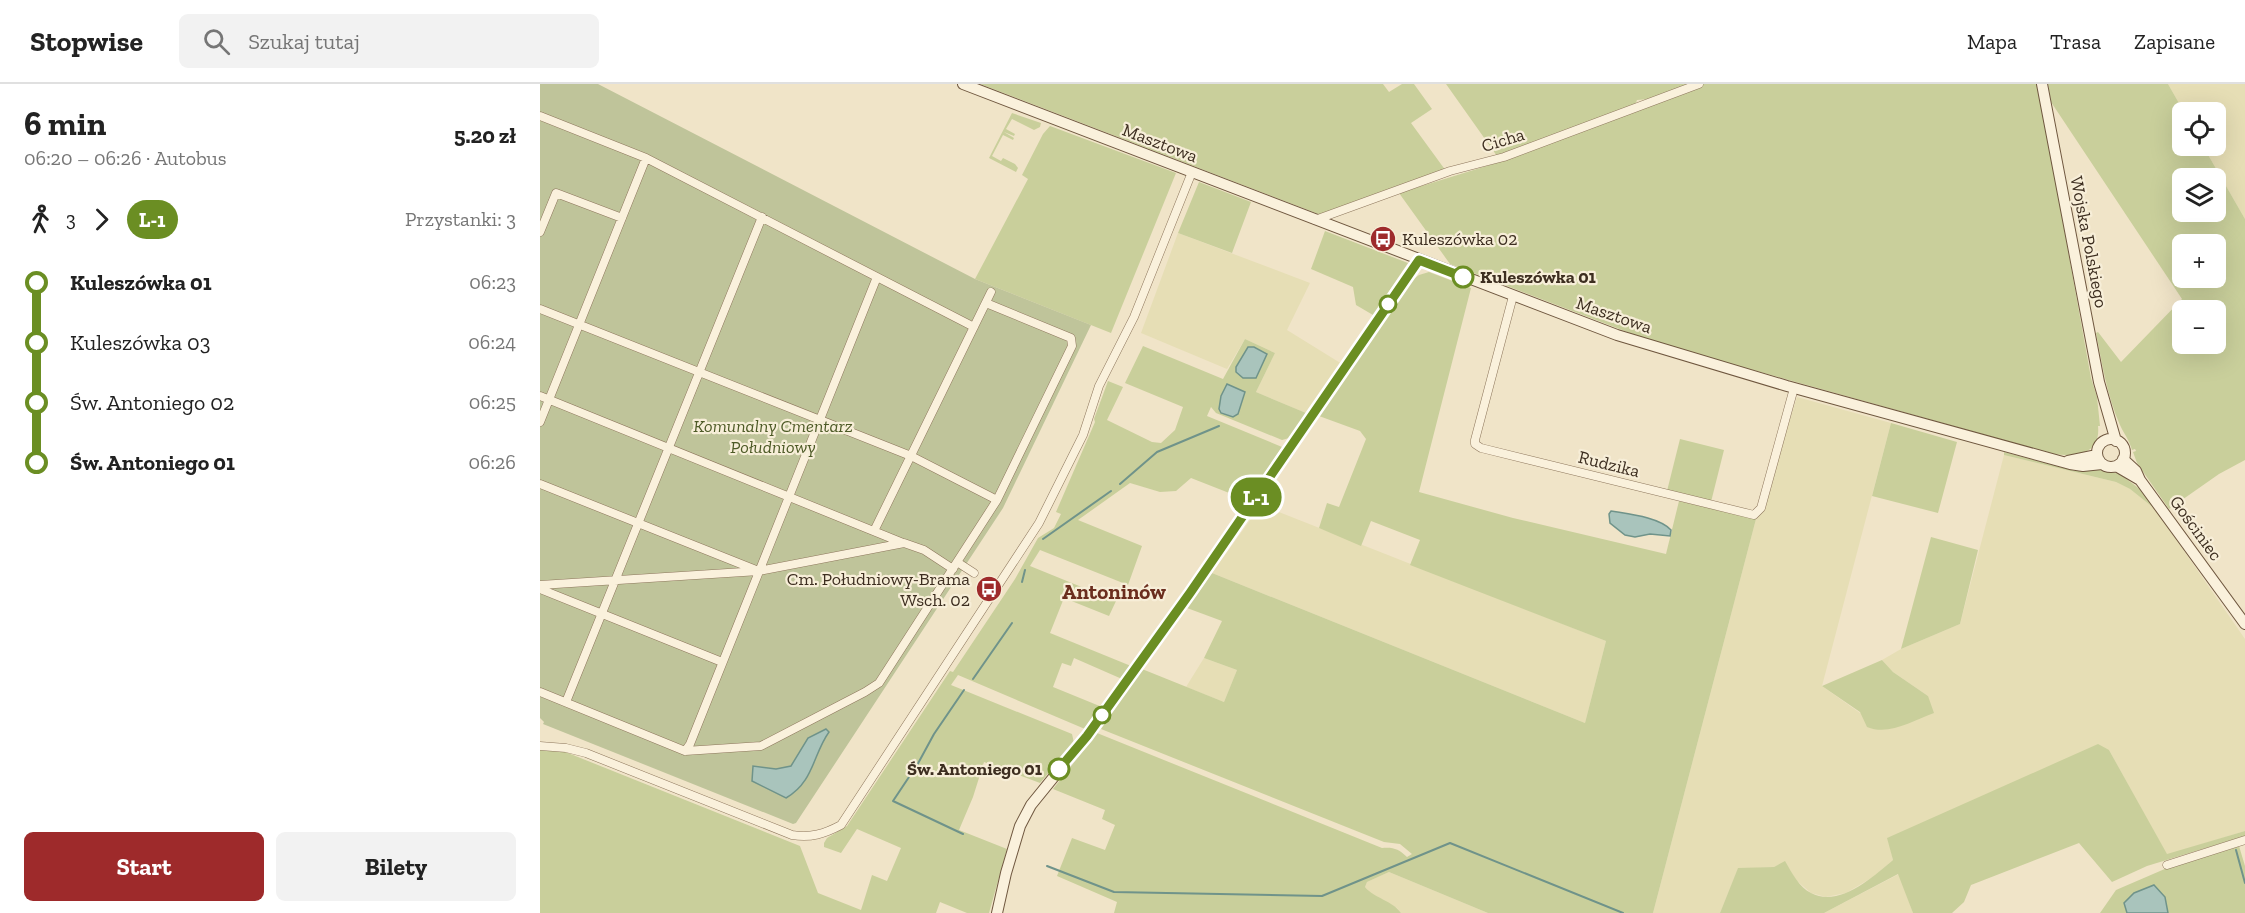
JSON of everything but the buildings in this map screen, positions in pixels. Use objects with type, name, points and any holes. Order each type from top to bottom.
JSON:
[{"type":"street","name":"Masztowa","points":[[963,84],[1617,335],[1794,388],[2066,461],[2100,459]]},
{"type":"street","name":"Cicha","points":[[1314,220],[1450,171],[1513,154],[1699,84]]},
{"type":"street","name":"Wojska Polskiego","points":[[2043,84],[2111,441]]},
{"type":"street","points":[[540,116],[646,158],[974,327]]},
{"type":"street","points":[[540,422],[646,158]]},
{"type":"street","points":[[540,746],[566,748],[586,753],[792,836],[821,835],[841,825],[1039,523],[1083,435],[1099,386],[1134,317],[1192,172]]},
{"type":"street","points":[[540,232],[556,193],[622,218]]},
{"type":"street","points":[[566,702],[762,217]]},
{"type":"street","points":[[997,913],[1014,845],[1031,805],[1087,736],[1190,593],[1419,260]]},
{"type":"street","points":[[685,751],[690,744],[877,277]]},
{"type":"street","points":[[874,531],[991,292]]},
{"type":"street","name":"Rudzika","points":[[1513,296],[1474,440],[1475,444],[1481,448],[1754,515],[1761,508],[1794,388]]},
{"type":"street","points":[[540,692],[685,751],[761,746],[879,683],[997,500],[1072,346],[1071,338],[986,303]]},
{"type":"street","points":[[540,309],[910,456],[997,500]]},
{"type":"street","points":[[540,396],[913,545],[974,573]]},
{"type":"street","points":[[2111,441],[2124,450],[2120,462],[2109,467],[2100,459],[2099,446],[2111,441]]},
{"type":"street","name":"Gościniec","points":[[2120,462],[2140,480],[2245,624]]},
{"type":"street","points":[[540,484],[759,571]]},
{"type":"street","points":[[540,587],[759,571],[904,543]]},
{"type":"street","points":[[540,587],[722,662]]},
{"type":"street","points":[[2167,865],[2245,840]]},
{"type":"shaded area","points":[[2168,84],[2245,84],[2245,219],[2226,186],[2226,168],[2216,168],[2209,156],[2226,156],[2226,102],[2178,102]]},
{"type":"shaded area","points":[[1178,233],[1310,283],[1287,330],[1342,364],[1308,414],[1256,392],[1275,353],[1245,339],[1227,369],[1141,333]]},
{"type":"shaded area","points":[[1797,397],[1891,423],[1822,686],[1860,713],[1928,696],[1893,672],[1882,660],[1901,649],[1960,624],[2004,455],[2116,482],[2130,489],[2155,509],[2245,639],[2245,831],[2167,855],[2109,750],[1888,838],[1893,860],[1873,877],[1846,893],[1826,897],[1811,893],[1796,880],[1785,862],[1774,867],[1738,869],[1720,913],[1653,913],[1756,519],[1760,514]]},
{"type":"shaded area","points":[[1261,505],[1606,641],[1585,723],[1212,573]]},
{"type":"shaded area","points":[[1204,658],[1237,670],[1224,702],[1186,687]]},
{"type":"shaded area","points":[[1389,872],[1488,913],[1401,913],[1397,908],[1371,894],[1365,887],[1367,882]]},
{"type":"shaded area","points":[[1899,874],[1913,913],[1824,913]]},
{"type":"green space","name":"Komunalny Cmentarz Południowy","points":[[540,84],[598,84],[975,279],[1091,325],[1003,508],[796,823],[793,824],[543,724],[540,718]]},
{"type":"green space","points":[[980,84],[1383,84],[1389,92],[1402,84],[1414,84],[1432,109],[1411,123],[1446,171],[1394,187],[1321,215]]},
{"type":"green space","points":[[1446,84],[1690,84],[1649,99],[1637,100],[1635,105],[1497,156]]},
{"type":"green space","points":[[1704,84],[2038,84],[2091,378],[2097,397],[2100,426],[2098,426],[2098,436],[2091,448],[2078,454],[2054,454],[1656,343],[1450,264],[1399,193],[1506,160]]},
{"type":"green space","points":[[2048,84],[2168,84],[2178,102],[2172,102],[2172,156],[2209,156],[2216,168],[2172,168],[2172,222],[2226,222],[2226,186],[2245,219],[2245,460],[2219,474],[2169,509],[2137,463],[2133,452],[2136,451],[2132,450],[2115,414],[2096,333],[2098,332],[2121,362],[2172,309],[2172,354],[2226,354],[2226,300],[2181,300],[2175,288],[2226,288],[2226,234],[2172,234],[2172,284],[2051,102]]},
{"type":"green space","points":[[1012,113],[1041,123],[1040,127],[1034,130],[1012,119],[1006,129],[1015,134],[1014,136],[1004,132],[1014,138],[1013,140],[1003,135],[992,156],[1015,164],[1018,168],[1016,172],[989,158]]},
{"type":"green space","points":[[1050,126],[1176,173],[1111,333],[975,279],[1028,179],[1022,175],[1043,134]]},
{"type":"green space","points":[[1199,182],[1251,202],[1232,253],[1178,233]]},
{"type":"green space","points":[[1325,231],[1408,263],[1373,315],[1356,305],[1353,287],[1311,269]]},
{"type":"green space","points":[[1429,272],[1471,288],[1419,492],[1513,518],[1666,554],[1679,501],[1756,519],[1653,913],[1488,913],[1389,872],[1367,882],[1365,887],[1393,905],[1401,913],[1114,913],[1117,902],[1057,876],[1072,838],[1105,850],[1115,825],[1102,819],[1105,810],[1053,789],[1097,733],[1382,848],[1396,849],[1407,857],[1412,854],[1400,844],[1384,842],[1101,729],[1142,669],[1224,702],[1237,670],[1204,658],[1222,621],[1187,608],[1212,573],[1585,723],[1606,641],[1410,565],[1420,540],[1371,521],[1361,546],[1319,528],[1327,503],[1339,507],[1366,439],[1360,431],[1319,416],[1411,281]]},
{"type":"green space","points":[[1245,339],[1275,353],[1256,392],[1306,413],[1289,438],[1282,440],[1216,413],[1211,407],[1207,416],[1282,447],[1247,500],[1191,478],[1176,491],[1160,492],[1130,483],[1078,520],[1142,546],[1128,585],[1040,550],[1030,566],[1116,601],[1109,616],[1064,598],[1050,633],[1131,666],[1122,679],[1074,658],[1071,666],[1062,663],[1053,687],[1102,707],[1085,729],[958,675],[951,685],[1072,734],[1074,743],[1040,783],[984,762],[959,830],[1007,849],[989,913],[967,913],[940,902],[936,913],[540,913],[540,750],[558,749],[800,846],[818,893],[861,910],[872,875],[887,881],[901,848],[857,829],[841,853],[824,847],[824,843],[827,838],[847,826],[950,671],[953,672],[1015,579],[1038,538],[1054,528],[1061,514],[1056,512],[1095,422],[1094,419],[1108,381],[1123,387],[1107,420],[1152,442],[1161,443],[1175,430],[1183,407],[1125,383],[1143,346],[1223,379]]},
{"type":"green space","points":[[1891,423],[1957,442],[1938,513],[1872,496]]},
{"type":"green space","points":[[1680,439],[1724,450],[1711,502],[1667,491]]},
{"type":"green space","points":[[2004,452],[2075,471],[2100,470],[2120,474],[2141,490],[2155,509],[2130,489],[2116,482],[2004,455]]},
{"type":"green space","points":[[1931,537],[1978,550],[1960,624],[1901,649]]},
{"type":"green space","points":[[1882,660],[1893,672],[1928,696],[1934,713],[1892,729],[1875,729],[1867,727],[1860,712],[1822,686]]},
{"type":"green space","points":[[2098,744],[2109,750],[2167,854],[2245,831],[2245,836],[2147,866],[2112,882],[2079,843],[1971,885],[1964,902],[1952,913],[1913,913],[1898,874],[1824,913],[1720,913],[1738,868],[1774,867],[1785,861],[1799,883],[1811,893],[1822,897],[1844,894],[1866,882],[1893,860],[1887,838]]},
{"type":"green space","points":[[2239,846],[2245,866],[2245,913],[2100,913],[2116,890],[2167,868]]},
{"type":"water","points":[[1248,347],[1254,347],[1267,354],[1256,378],[1243,378],[1236,372],[1236,367]]},
{"type":"water","points":[[1227,384],[1245,392],[1238,414],[1233,417],[1221,413],[1219,409],[1221,396]]},
{"type":"water","points":[[1611,511],[1659,522],[1671,530],[1670,536],[1625,535],[1610,523]]},
{"type":"water","points":[[826,729],[829,732],[808,776],[786,798],[752,781],[753,766],[776,769],[791,766],[808,738]]},
{"type":"water","points":[[2154,885],[2165,897],[2168,913],[2127,913],[2124,903],[2134,893]]},
{"type":"waterway","points":[[1120,484],[1157,452],[1219,426]]},
{"type":"waterway","points":[[1043,539],[1111,491]]},
{"type":"waterway","points":[[1022,582],[1025,570]]},
{"type":"waterway","points":[[973,679],[1012,623]]},
{"type":"waterway","points":[[915,769],[934,734],[964,690]]},
{"type":"waterway","points":[[909,777],[893,801],[963,834]]},
{"type":"waterway","points":[[1047,866],[1114,892],[1322,896],[1450,843],[1623,913]]},
{"type":"waterway","points":[[2236,850],[2245,883]]},
{"type":"bus line","name":"L-1","points":[[1059,769],[1087,736],[1190,593],[1419,260],[1463,277]]},
{"type":"place","name":"Kuleszówka 02","points":[[1383,239]]},
{"type":"place","name":"Kuleszówka 01","points":[[1463,277]]},
{"type":"place","name":"Cm. Południowy-Brama Wsch. 02","points":[[989,589]]},
{"type":"place","name":"Św. Antoniego 01","points":[[1059,769]]},
{"type":"district","name":"Antoninów","points":[[1114,592]]}]
